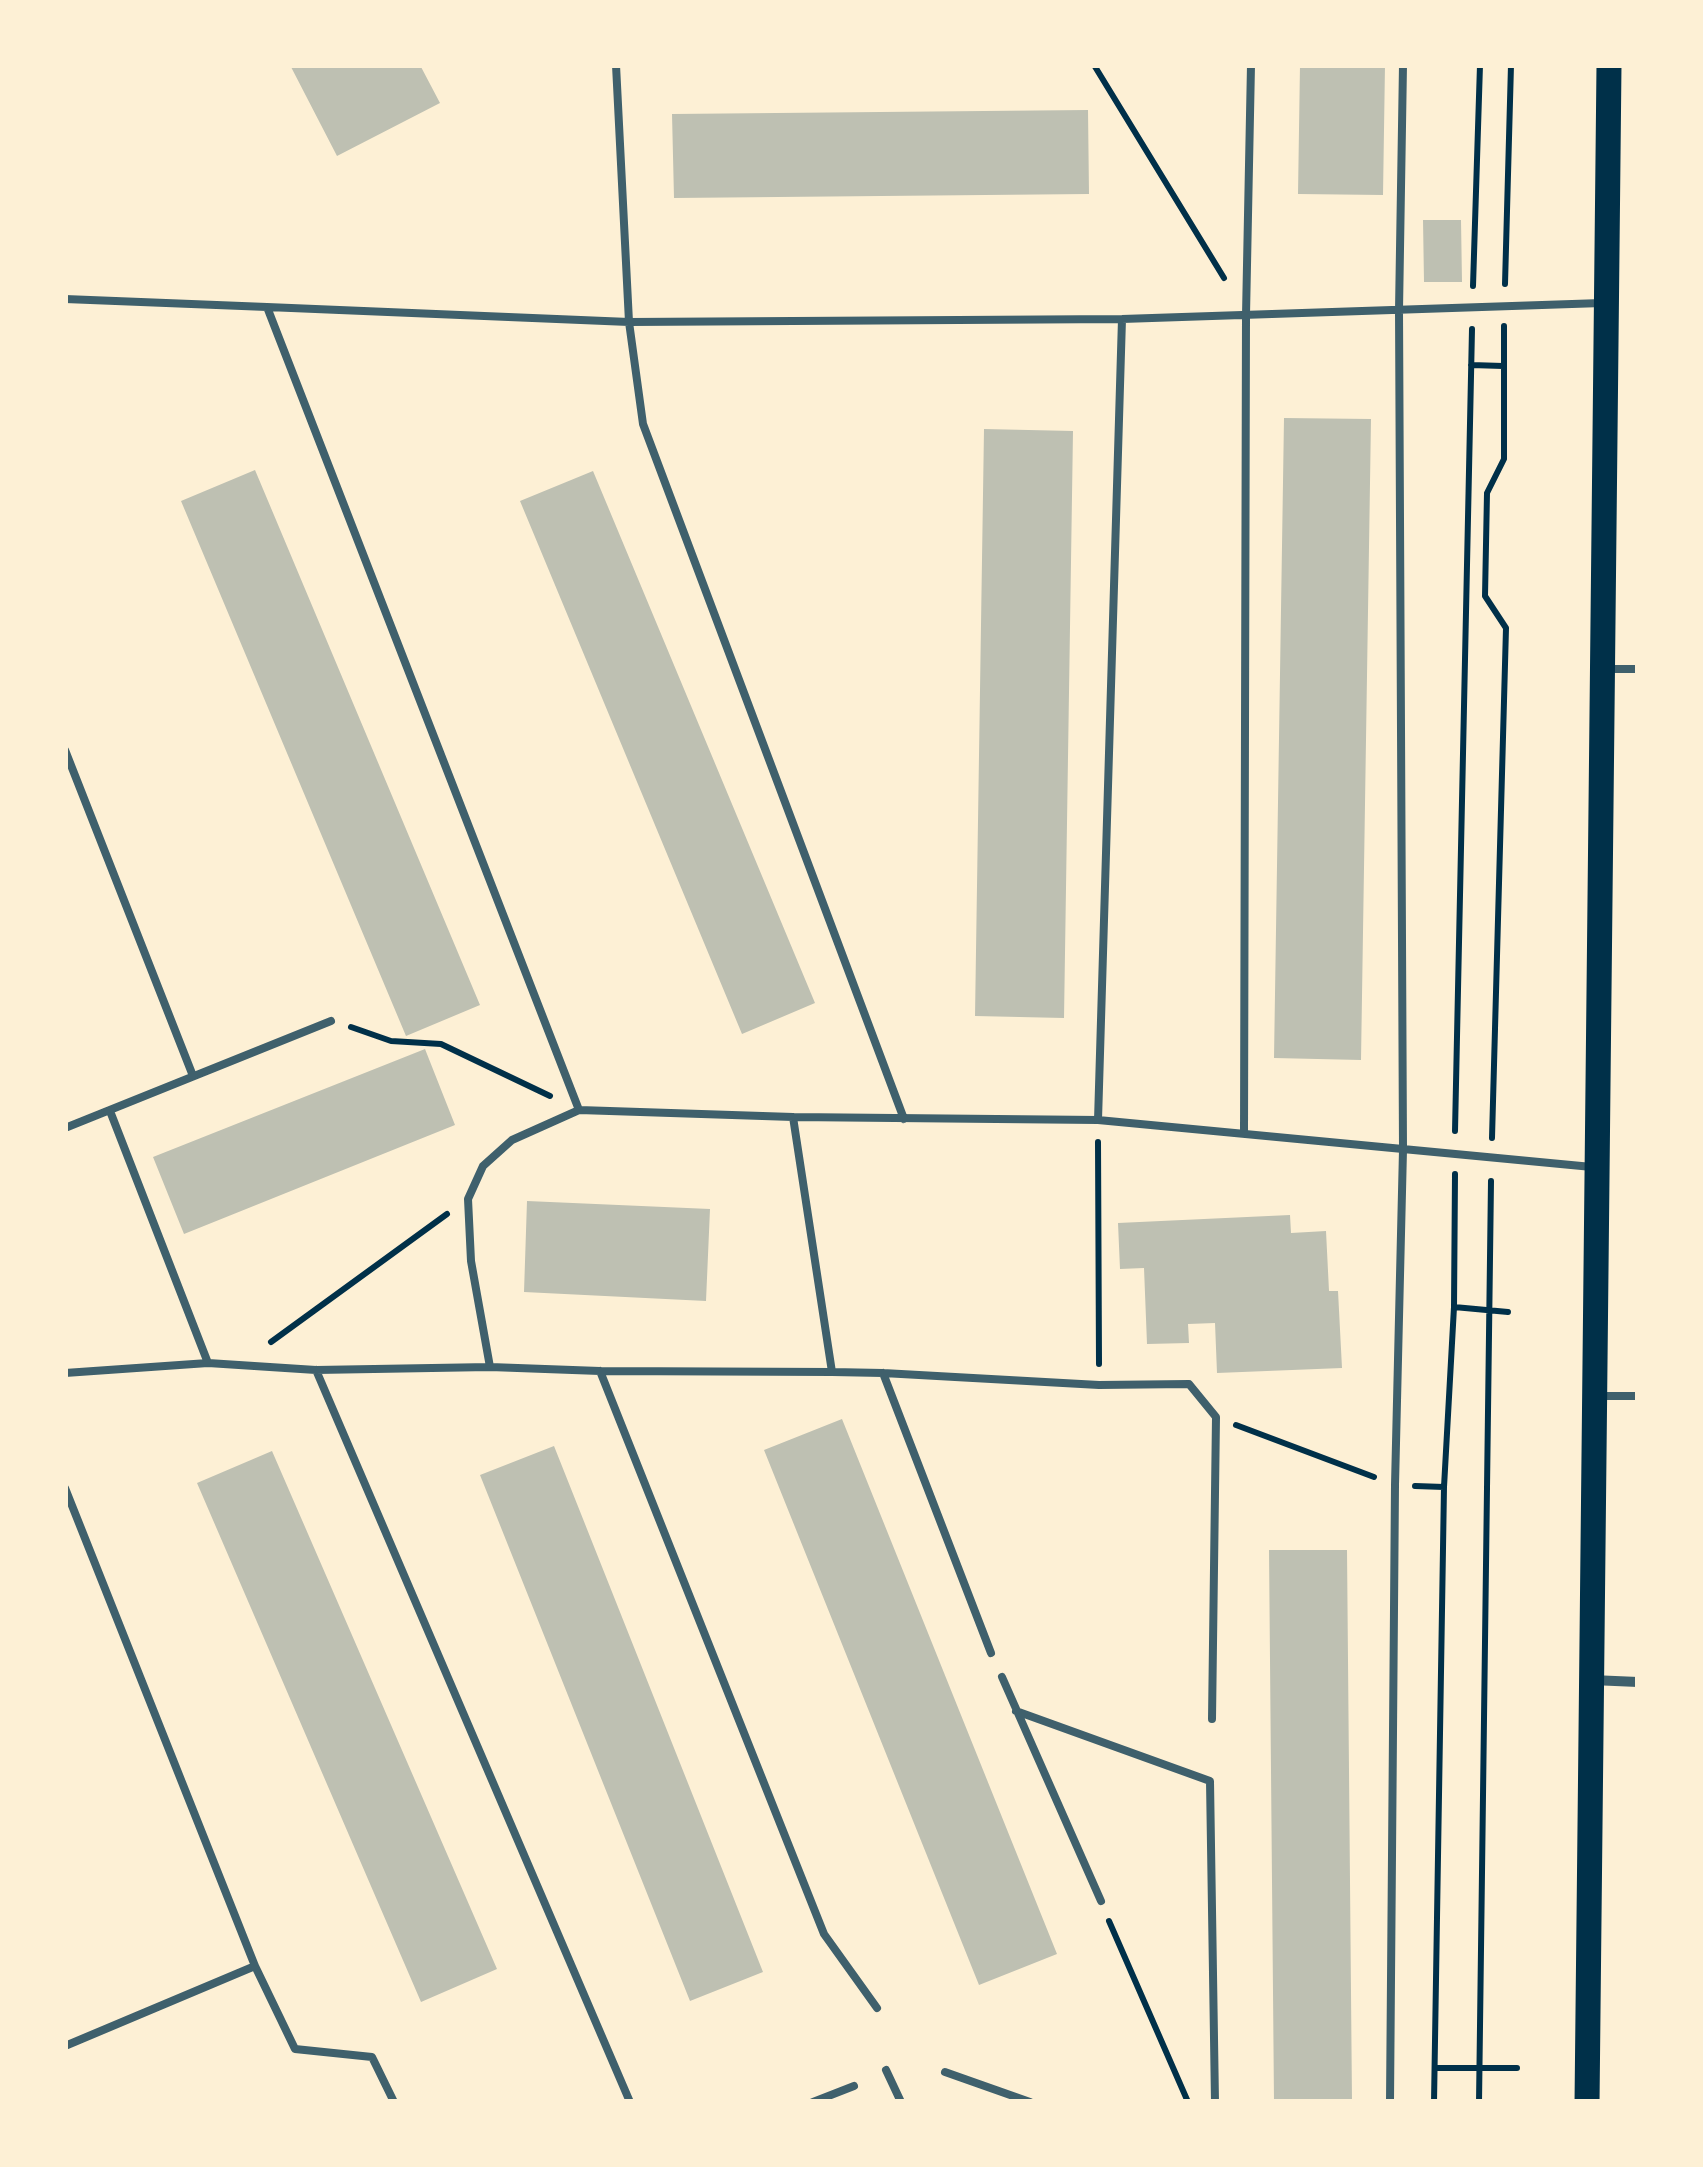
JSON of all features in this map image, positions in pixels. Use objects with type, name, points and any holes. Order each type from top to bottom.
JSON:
[{"type":"main road","points":[[1586,2102],[1609,65]]},
{"type":"street","points":[[1591,1680],[1638,1682]]},
{"type":"lane","points":[[616,65],[629,322],[644,424],[904,1118]]},
{"type":"lane","points":[[1244,1134],[1246,315],[1251,65]]},
{"type":"lane","points":[[1390,2102],[1395,1485],[1403,1150],[1399,310],[1402,65]]},
{"type":"lane","points":[[65,299],[629,322],[1122,319],[1606,303]]},
{"type":"lane","points":[[267,307],[579,1110]]},
{"type":"lane","points":[[1098,1120],[1122,319]]},
{"type":"lane","points":[[1602,670],[1638,669]]},
{"type":"lane","points":[[65,750],[193,1076]]},
{"type":"lane","points":[[65,1128],[331,1020]]},
{"type":"lane","points":[[490,1367],[471,1261],[468,1199],[483,1166],[512,1140],[579,1110],[1098,1120],[1597,1168]]},
{"type":"lane","points":[[110,1111],[208,1364]]},
{"type":"lane","points":[[792,1117],[832,1372]]},
{"type":"lane","points":[[65,1372],[241,1364],[316,1370],[490,1367],[883,1373],[1099,1385],[1190,1384],[1216,1417],[1212,1718]]},
{"type":"lane","points":[[316,1370],[630,2102]]},
{"type":"lane","points":[[600,1371],[824,1934],[877,2008]]},
{"type":"lane","points":[[883,1373],[991,1653]]},
{"type":"lane","points":[[1594,1396],[1638,1396]]},
{"type":"lane","points":[[65,1488],[255,1966],[295,2049],[372,2058],[394,2102]]},
{"type":"lane","points":[[1002,1677],[1101,1901]]},
{"type":"lane","points":[[1016,1712],[1210,1781],[1215,2102]]},
{"type":"lane","points":[[65,2046],[255,1966]]},
{"type":"lane","points":[[886,2070],[901,2102]]},
{"type":"lane","points":[[945,2072],[1030,2102]]},
{"type":"lane","points":[[812,2102],[854,2086]]},
{"type":"path","points":[[1094,65],[1246,315]]},
{"type":"path","points":[[1434,2102],[1444,1487],[1454,1308],[1480,65]]},
{"type":"path","points":[[1478,2102],[1491,1159],[1506,628],[1486,596],[1487,493],[1504,460],[1504,307],[1512,65]]},
{"type":"path","points":[[1471,365],[1503,366]]},
{"type":"path","points":[[331,1020],[392,1042],[441,1044],[579,1110]]},
{"type":"path","points":[[1098,1120],[1099,1385]]},
{"type":"path","points":[[241,1364],[468,1199]]},
{"type":"path","points":[[1454,1308],[1508,1312]]},
{"type":"path","points":[[1216,1417],[1395,1485],[1444,1487]]},
{"type":"path","points":[[1101,1901],[1188,2102]]},
{"type":"path","points":[[1435,2068],[1518,2068]]},
{"type":"building","points":[[290,65],[420,65],[440,103],[337,156]]},
{"type":"building","points":[[1300,65],[1385,65],[1383,195],[1298,194]]},
{"type":"building","points":[[1088,110],[1089,194],[674,198],[672,114]]},
{"type":"building","points":[[1423,220],[1461,220],[1462,282],[1424,282]]},
{"type":"building","points":[[1284,418],[1371,419],[1361,1060],[1274,1058]]},
{"type":"building","points":[[984,429],[1073,431],[1064,1018],[975,1016]]},
{"type":"building","points":[[255,470],[480,1005],[406,1036],[181,501]]},
{"type":"building","points":[[593,471],[815,1003],[742,1034],[520,501]]},
{"type":"building","points":[[425,1049],[455,1125],[184,1234],[153,1157]]},
{"type":"building","points":[[527,1201],[710,1209],[706,1301],[524,1292]]},
{"type":"building","points":[[1290,1215],[1291,1233],[1326,1231],[1329,1291],[1338,1291],[1342,1368],[1217,1373],[1215,1323],[1188,1324],[1189,1343],[1147,1344],[1144,1268],[1120,1269],[1118,1223]]},
{"type":"building","points":[[842,1419],[1057,1954],[979,1985],[764,1450]]},
{"type":"building","points":[[554,1446],[763,1972],[690,2001],[480,1475]]},
{"type":"building","points":[[272,1451],[497,1969],[421,2002],[197,1483]]},
{"type":"building","points":[[1269,1550],[1347,1550],[1352,2102],[1274,2102]]}]
